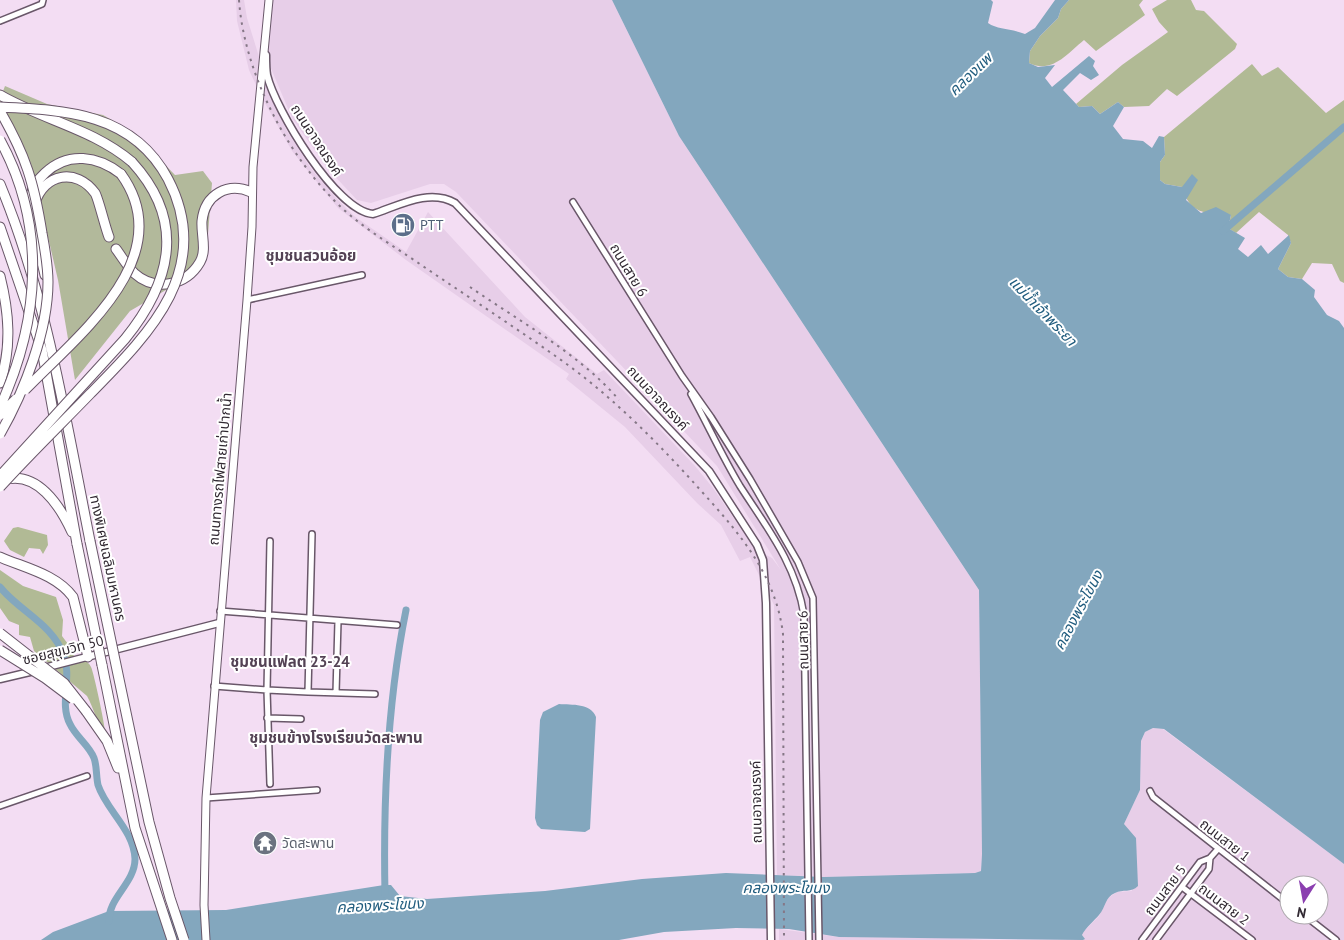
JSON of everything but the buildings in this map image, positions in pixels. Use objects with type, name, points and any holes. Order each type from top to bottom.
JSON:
[{"type":"highway","points":[[0,95],[19,106],[98,138],[132,162],[153,189],[163,213],[166,233],[166,255],[163,273],[157,291],[138,322],[125,339],[0,476]]},
{"type":"highway","points":[[0,107],[34,108],[80,114],[114,126],[129,136],[154,157],[174,191],[180,210],[184,245],[177,283],[157,320],[112,371],[0,487]]},
{"type":"highway","points":[[0,111],[16,140],[32,178],[46,255],[48,283],[44,314],[24,388],[0,434]]},
{"type":"highway","points":[[0,140],[17,178],[26,212],[34,270],[33,294],[24,340],[12,381],[0,407]]},
{"type":"highway","points":[[0,415],[108,303],[131,266],[139,242],[139,216],[134,196],[121,174],[111,166],[90,158],[69,160],[58,164],[35,185],[31,197],[32,215],[46,280],[49,342]]},
{"type":"highway","points":[[32,215],[36,200],[47,183],[60,177],[79,180],[96,194],[109,237]]},
{"type":"highway","name":"ทางพิเศษเฉลิมมหานคร","points":[[0,184],[24,246],[49,342],[149,822],[162,873],[184,940]]},
{"type":"highway","points":[[116,249],[135,274],[153,284],[171,284],[191,274],[200,262],[204,246],[202,219],[205,208],[212,197],[218,191],[230,188],[242,188],[252,192]]},
{"type":"highway","name":"ทางพิเศษเฉลิมมหานคร","points":[[0,227],[42,350],[77,544],[135,828],[172,940]]},
{"type":"highway","points":[[0,276],[9,339],[5,368],[0,384]]},
{"type":"highway","points":[[0,482],[14,477],[24,479],[45,491],[63,515],[77,544]]},
{"type":"highway","points":[[0,557],[52,579],[67,590],[73,597],[88,657]]},
{"type":"highway","points":[[0,633],[64,683],[107,740],[115,760],[135,828]]},
{"type":"highway","points":[[0,650],[45,678],[86,711]]},
{"type":"main road","name":"ถนนทางรถไฟสายเก่าปากน้ำ","points":[[206,940],[204,904],[206,798],[247,300],[252,227],[252,192],[269,0]]},
{"type":"street","points":[[0,21],[42,4],[43,0]]},
{"type":"street","name":"ถนนอาจณรงค์","points":[[265,49],[267,74],[292,130],[338,193],[352,206],[365,213],[373,214],[426,197],[440,197],[455,203],[709,470],[752,535],[761,554],[766,603],[770,940]]},
{"type":"street","name":"ถนนสาย 6","points":[[573,202],[682,376],[740,485],[772,533],[797,583],[804,615],[809,940]]},
{"type":"street","points":[[247,300],[362,275]]},
{"type":"street","name":"ถนนสาย 6","points":[[682,376],[712,417],[750,479],[798,562],[813,598],[819,940]]},
{"type":"street","points":[[308,692],[312,534]]},
{"type":"street","points":[[270,542],[267,615],[267,718],[270,784]]},
{"type":"street","points":[[220,611],[397,625]]},
{"type":"street","points":[[336,693],[338,620]]},
{"type":"street","name":"ซอยสุขุมวิท 50","points":[[0,679],[220,623]]},
{"type":"street","points":[[214,686],[375,694]]},
{"type":"street","points":[[267,718],[301,720]]},
{"type":"street","points":[[0,806],[88,776]]},
{"type":"street","points":[[206,798],[317,790]]},
{"type":"street","name":"ถนนสาย 1","points":[[1150,791],[1153,797],[1279,896]]},
{"type":"street","name":"ถนนสาย 5","points":[[1142,940],[1200,862],[1210,858],[1218,849]]},
{"type":"street","name":"ถนนสาย 5","points":[[1156,940],[1209,869],[1210,858]]},
{"type":"street","name":"ถนนสาย 2","points":[[1182,887],[1252,940]]},
{"type":"street","points":[[1317,925],[1336,940]]},
{"type":"shaded area","points":[[236,0],[244,0],[247,18],[273,102],[287,131],[310,167],[334,196],[354,216],[406,252],[428,212],[525,317],[597,374],[604,370],[695,466],[713,488],[755,549],[772,558],[781,570],[717,466],[456,192],[444,184],[430,184],[371,203],[357,200],[328,169],[292,118],[267,59],[271,0],[612,0],[679,136],[979,590],[981,871],[975,873],[824,877],[777,875],[774,605],[750,557],[740,561],[721,525],[697,503],[625,427],[566,379],[569,374],[406,260],[338,208],[292,151],[262,98],[249,70],[237,21]]},
{"type":"shaded area","points":[[1153,728],[1163,729],[1344,864],[1344,940],[1083,940],[1082,935],[1084,931],[1099,916],[1108,898],[1117,892],[1132,891],[1124,824],[1140,790],[1141,741],[1145,732]]},
{"type":"shaded area","points":[[779,929],[839,937],[984,940],[779,940]]},
{"type":"green space","points":[[1069,0],[1143,0],[1139,5],[1145,15],[1096,51],[1084,40],[1059,61],[1052,64],[1037,66],[1029,63],[1030,51],[1040,36],[1058,18],[1061,9]]},
{"type":"green space","points":[[1167,0],[1191,0],[1196,10],[1204,11],[1237,44],[1235,49],[1177,96],[1167,89],[1149,106],[1124,107],[1118,102],[1100,114],[1092,106],[1079,107],[1076,104],[1122,65],[1168,32],[1159,22],[1152,9]]},
{"type":"green space","points":[[1252,64],[1262,76],[1278,67],[1326,113],[1344,100],[1344,283],[1340,281],[1332,264],[1312,263],[1302,279],[1288,277],[1278,269],[1291,243],[1288,235],[1259,212],[1236,233],[1228,228],[1231,215],[1200,211],[1189,203],[1182,187],[1165,184],[1160,180],[1160,162],[1165,155],[1164,137]]},
{"type":"green space","points":[[5,86],[47,104],[103,115],[133,132],[175,175],[203,171],[212,183],[206,260],[190,276],[130,311],[75,380],[58,280],[31,164],[0,110],[0,99]]},
{"type":"green space","points":[[18,527],[47,535],[48,545],[43,554],[40,549],[29,548],[24,557],[10,550],[4,541],[13,528]]},
{"type":"green space","points":[[0,570],[23,586],[56,597],[63,620],[62,636],[71,648],[76,662],[86,661],[91,667],[100,701],[105,733],[87,696],[34,651],[30,637],[19,635],[19,625],[9,621],[0,608]]},
{"type":"water","points":[[612,0],[991,0],[993,2],[988,23],[996,27],[1025,34],[1035,28],[1055,0],[1069,0],[1061,9],[1058,18],[1040,36],[1030,51],[1029,63],[1038,67],[1055,65],[1045,78],[1052,87],[1089,56],[1095,61],[1093,66],[1099,75],[1091,80],[1080,73],[1063,90],[1079,107],[1092,106],[1100,114],[1118,102],[1124,107],[1113,126],[1123,139],[1143,141],[1152,148],[1159,136],[1164,137],[1165,155],[1160,162],[1160,180],[1165,184],[1182,187],[1192,174],[1198,180],[1186,200],[1201,213],[1216,207],[1231,215],[1228,228],[1245,238],[1238,249],[1248,257],[1261,245],[1268,254],[1289,235],[1291,243],[1278,269],[1288,277],[1302,279],[1315,290],[1314,297],[1327,315],[1339,321],[1344,328],[1344,864],[1164,729],[1153,728],[1145,732],[1141,741],[1140,790],[1124,824],[1136,838],[1138,886],[1109,897],[1101,912],[1082,935],[1085,939],[1083,940],[839,937],[789,929],[736,928],[664,932],[619,940],[41,940],[53,932],[109,911],[226,910],[384,885],[391,885],[400,896],[427,899],[545,891],[642,879],[726,873],[824,877],[975,873],[981,871],[979,590],[679,136]]},
{"type":"water","points":[[559,704],[586,707],[594,712],[596,717],[590,829],[585,832],[541,829],[537,825],[535,818],[540,720],[543,712]]},
{"type":"waterway","points":[[1223,231],[1344,127]]},
{"type":"waterway","points":[[0,587],[44,626],[59,645],[66,664],[65,699],[67,716],[73,729],[92,753],[96,764],[98,785],[130,839],[135,859],[134,868],[113,905],[109,921]]},
{"type":"waterway","name":"คลองพระโขนง","points":[[385,894],[385,822],[390,716],[406,610]]},
{"type":"railway","points":[[239,0],[250,57],[260,85],[273,114],[288,140],[323,189],[343,209],[369,230],[511,325],[568,365],[604,394],[655,442],[717,509],[743,541],[765,575],[773,593],[783,634],[784,940]]},
{"type":"railway","points":[[470,287],[568,353],[587,368],[619,400]]},
{"type":"place","name":"PTT","points":[[403,225]]},
{"type":"place","name":"วัดสะพาน","points":[[265,843]]},
{"type":"district","name":"ชุมชนสวนอ้อย","points":[[311,255]]},
{"type":"district","name":"ชุมชนแฟลต 23-24","points":[[290,661]]},
{"type":"district","name":"ชุมชนข้างโรงเรียนวัดสะพาน","points":[[336,737]]},
{"type":"water label","name":"คลองแพ","points":[[970,74]]},
{"type":"water label","name":"แม่น้ำเจ้าพระยา","points":[[1043,311]]}]
